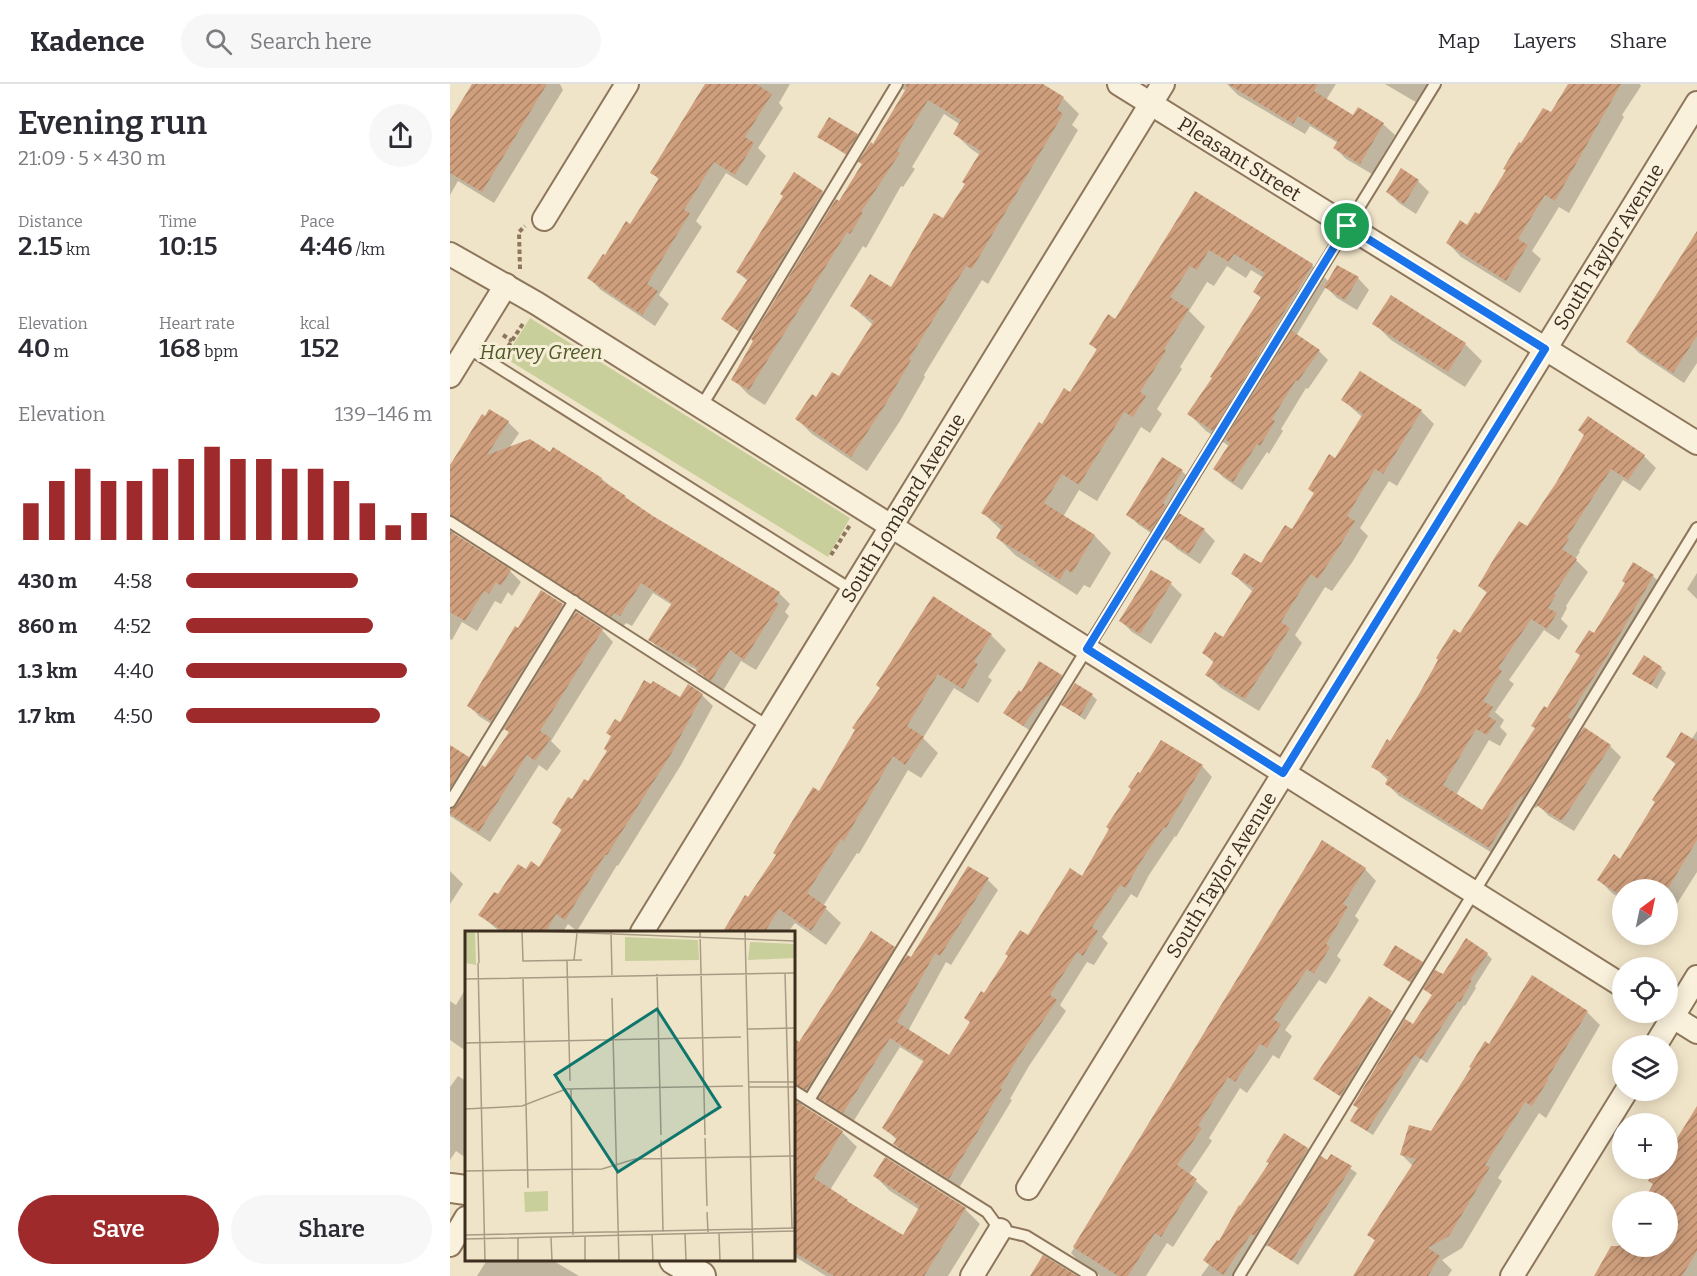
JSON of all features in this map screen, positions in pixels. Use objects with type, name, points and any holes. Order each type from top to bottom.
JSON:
[{"type":"street","points":[[534,223],[627,84]]},
{"type":"street","name":"Pleasant Street","points":[[1119,84],[1697,443]]},
{"type":"street","name":"South Lombard Avenue","points":[[643,931],[1163,84]]},
{"type":"street","name":"South Taylor Avenue","points":[[1028,1188],[1697,103]]},
{"type":"street","points":[[450,254],[513,279],[701,407],[1612,979]]},
{"type":"street","points":[[450,376],[513,279]]},
{"type":"street","points":[[1678,1003],[1697,977]]},
{"type":"street","points":[[1678,1020],[1697,1032]]},
{"type":"street","points":[[1512,1276],[1620,1101]]},
{"type":"street","points":[[450,1188],[465,1190]]},
{"type":"street","points":[[450,1245],[465,1220]]},
{"type":"street","points":[[972,1276],[1000,1230]]},
{"type":"street","points":[[676,1261],[701,1276]]},
{"type":"lane","points":[[701,407],[897,84]]},
{"type":"lane","points":[[809,1101],[1435,84]]},
{"type":"lane","points":[[468,348],[852,590]]},
{"type":"lane","points":[[450,522],[769,727]]},
{"type":"lane","points":[[1239,1276],[1697,528]]},
{"type":"lane","points":[[450,802],[574,602]]},
{"type":"lane","points":[[795,1092],[987,1212],[1000,1230],[1026,1236],[1091,1276]]},
{"type":"path","points":[[513,279],[519,232],[534,223]]},
{"type":"path","points":[[504,353],[526,319]]},
{"type":"path","points":[[503,335],[512,341]]},
{"type":"path","points":[[831,555],[852,522]]},
{"type":"green space","name":"Harvey Green","points":[[530,318],[850,518],[828,557],[505,358]]},
{"type":"building","points":[[472,84],[547,84],[482,192],[450,173],[450,120]]},
{"type":"building","points":[[705,84],[756,84],[772,94],[745,137],[754,143],[735,175],[714,162],[684,210],[690,213],[647,284],[658,291],[642,315],[587,278],[603,254],[605,255],[626,221],[630,224],[659,178],[650,173]]},
{"type":"building","points":[[904,84],[1043,84],[1064,97],[1057,109],[1063,114],[972,269],[966,266],[909,359],[911,360],[885,405],[851,457],[795,419],[812,394],[816,397],[832,372],[839,376],[874,321],[850,306],[870,274],[891,287],[934,213],[943,218],[965,184],[962,182],[981,151],[953,134],[961,120],[928,100],[897,151],[900,153],[861,212],[863,213],[850,234],[847,232],[749,390],[731,380],[753,341],[751,339],[836,199],[839,201],[862,164],[858,162],[871,142],[873,144],[907,87]]},
{"type":"building","points":[[1228,84],[1318,84],[1314,91],[1353,115],[1358,107],[1384,123],[1360,164],[1333,148],[1338,141],[1298,116],[1293,124]]},
{"type":"building","points":[[1568,84],[1621,84],[1555,201],[1545,195],[1518,239],[1528,245],[1506,281],[1446,243],[1460,220],[1467,225],[1475,212],[1479,214],[1506,170],[1503,169],[1519,142],[1521,143],[1543,108],[1551,112]]},
{"type":"building","points":[[829,117],[858,134],[846,154],[817,137]]},
{"type":"building","points":[[1401,168],[1419,180],[1404,204],[1386,192]]},
{"type":"building","points":[[794,172],[823,191],[738,331],[721,319],[748,279],[736,272],[783,196],[780,194]]},
{"type":"building","points":[[1195,191],[1313,264],[1213,431],[1187,414],[1212,378],[1210,377],[1261,297],[1253,292],[1265,273],[1234,254],[1229,262],[1209,250],[1197,270],[1190,266],[1170,297],[1189,309],[1140,392],[1146,396],[1133,417],[1124,412],[1079,485],[1062,474],[1044,503],[1095,535],[1072,573],[1066,569],[1060,580],[1035,564],[1036,562],[996,538],[1003,526],[981,513],[1039,422],[1042,424],[1064,388],[1070,392],[1097,349],[1089,344],[1108,314],[1115,319]]},
{"type":"building","points":[[1697,231],[1697,336],[1673,373],[1626,342]]},
{"type":"building","points":[[1337,265],[1359,277],[1345,300],[1324,287]]},
{"type":"building","points":[[1391,295],[1466,343],[1448,372],[1372,324]]},
{"type":"building","points":[[1292,331],[1320,350],[1298,381],[1296,380],[1272,419],[1275,421],[1260,446],[1257,444],[1233,482],[1213,469],[1230,443],[1225,439]]},
{"type":"building","points":[[1360,371],[1422,410],[1383,474],[1375,469],[1347,516],[1355,521],[1318,579],[1311,574],[1281,622],[1290,628],[1245,699],[1205,675],[1214,661],[1202,653],[1215,632],[1223,637],[1254,588],[1231,574],[1244,553],[1261,563],[1285,525],[1292,529],[1314,493],[1308,489],[1329,454],[1335,458],[1363,414],[1341,400]]},
{"type":"building","points":[[489,409],[509,421],[487,455],[530,439],[550,452],[553,447],[602,478],[601,480],[653,516],[780,592],[774,601],[779,604],[744,660],[730,650],[711,681],[696,671],[698,668],[648,640],[672,603],[641,583],[620,616],[614,613],[611,617],[450,515],[450,465],[482,414],[485,416]]},
{"type":"building","points":[[1588,416],[1645,455],[1628,480],[1611,469],[1567,537],[1569,539],[1562,549],[1577,559],[1554,594],[1556,595],[1548,608],[1557,613],[1547,629],[1531,619],[1498,668],[1502,671],[1483,701],[1493,707],[1488,716],[1496,721],[1487,735],[1476,729],[1443,785],[1482,810],[1535,728],[1531,726],[1544,706],[1547,708],[1580,655],[1575,652],[1589,630],[1594,633],[1625,583],[1622,581],[1633,562],[1654,575],[1606,658],[1568,717],[1571,719],[1523,798],[1521,796],[1489,848],[1385,784],[1389,777],[1371,767],[1387,739],[1390,741],[1419,694],[1438,660],[1436,658],[1454,629],[1460,633],[1487,592],[1478,586],[1495,557],[1519,521],[1527,526],[1556,483],[1584,435],[1578,430]]},
{"type":"building","points":[[1162,457],[1183,470],[1163,503],[1166,506],[1151,531],[1126,515]]},
{"type":"building","points":[[1179,513],[1205,529],[1189,554],[1164,539]]},
{"type":"building","points":[[450,531],[511,570],[501,586],[496,582],[489,594],[484,591],[465,621],[450,612]]},
{"type":"building","points":[[1151,570],[1172,582],[1140,634],[1119,621]]},
{"type":"building","points":[[541,590],[563,604],[491,721],[467,706],[515,626],[518,628]]},
{"type":"building","points":[[933,596],[992,634],[974,662],[978,664],[963,689],[938,674],[907,726],[924,737],[905,765],[893,756],[844,841],[841,839],[807,893],[827,907],[811,931],[779,909],[765,931],[723,931],[745,895],[748,897],[776,855],[773,853],[813,787],[819,791],[855,730],[852,728],[880,688],[876,685]]},
{"type":"building","points":[[576,612],[603,629],[540,731],[551,738],[535,761],[527,755],[479,832],[450,814],[450,809],[456,806],[482,765],[485,767],[509,732],[504,729]]},
{"type":"building","points":[[1644,655],[1662,667],[1651,685],[1632,674]]},
{"type":"building","points":[[1039,661],[1062,675],[1048,697],[1042,700],[1023,726],[1003,713],[1019,690],[1021,692]]},
{"type":"building","points":[[644,680],[651,684],[653,681],[680,697],[688,684],[703,694],[671,754],[565,920],[556,914],[546,931],[503,931],[478,915],[494,892],[498,894],[518,864],[526,869],[531,861],[539,867],[562,829],[552,823],[568,797],[572,799],[584,779],[588,781],[607,751],[604,749],[611,736],[606,733],[615,719],[620,722]]},
{"type":"building","points":[[1075,683],[1093,694],[1080,716],[1061,705]]},
{"type":"building","points":[[1584,727],[1611,745],[1562,821],[1536,805]]},
{"type":"building","points":[[1681,732],[1697,741],[1697,840],[1674,879],[1612,879],[1612,890],[1597,880],[1614,854],[1620,859],[1655,802],[1652,800],[1676,763],[1666,757]]},
{"type":"building","points":[[1161,740],[1203,765],[1166,828],[1164,827],[1139,864],[1126,888],[1120,885],[1092,927],[1098,931],[1083,956],[1077,952],[1050,995],[1057,1000],[1019,1056],[949,1179],[893,1144],[897,1138],[882,1128],[924,1060],[890,1038],[843,1113],[819,1098],[907,955],[911,957],[968,866],[989,878],[940,956],[935,953],[897,1022],[949,1055],[970,1022],[964,1018],[981,991],[984,993],[1008,956],[1005,954],[1020,930],[1028,935],[1070,868],[1082,876],[1109,829],[1106,827],[1131,789],[1128,787]]},
{"type":"building","points":[[450,745],[469,757],[450,788]]},
{"type":"building","points":[[1322,840],[1366,868],[1343,904],[1348,907],[1326,944],[1330,947],[1314,974],[1307,969],[1273,1019],[1281,1024],[1267,1048],[1260,1044],[1235,1082],[1228,1077],[1198,1126],[1202,1128],[1177,1165],[1197,1179],[1161,1237],[1155,1233],[1128,1276],[1118,1276],[1073,1247]]},
{"type":"building","points":[[871,931],[895,947],[806,1090],[795,1084],[795,1039],[799,1042]]},
{"type":"building","points":[[1466,938],[1488,953],[1470,980],[1472,981],[1460,1002],[1458,1001],[1421,1059],[1415,1055],[1367,1131],[1350,1121],[1358,1108],[1353,1105],[1405,1019],[1413,1024],[1432,995],[1423,989],[1435,970],[1443,974]]},
{"type":"building","points":[[1395,945],[1423,962],[1410,982],[1383,965]]},
{"type":"building","points":[[1532,975],[1588,1011],[1548,1080],[1532,1106],[1525,1102],[1485,1165],[1490,1167],[1449,1236],[1428,1248],[1440,1256],[1428,1276],[1353,1276],[1375,1240],[1367,1235],[1416,1159],[1400,1155],[1409,1125],[1431,1131],[1471,1068],[1469,1067],[1485,1041],[1489,1044]]},
{"type":"building","points":[[1369,996],[1392,1011],[1340,1096],[1313,1079]]},
{"type":"building","points":[[795,1101],[843,1131],[814,1178],[847,1201],[903,1235],[920,1206],[873,1176],[885,1157],[966,1208],[924,1276],[834,1276],[795,1253]]},
{"type":"building","points":[[1697,1106],[1697,1251],[1682,1276],[1594,1276],[1611,1246],[1612,1257],[1678,1257],[1678,1191],[1649,1191],[1653,1184],[1648,1181],[1649,1179],[1678,1179],[1678,1137]]},
{"type":"building","points":[[1284,1133],[1308,1148],[1255,1236],[1251,1234],[1223,1275],[1203,1260],[1217,1240],[1219,1241],[1239,1205],[1269,1163],[1266,1162]]},
{"type":"building","points":[[1331,1154],[1352,1166],[1292,1261],[1267,1245],[1321,1156],[1327,1160]]},
{"type":"building","points":[[1043,1255],[1077,1276],[1030,1276]]},
{"type":"route","points":[[1347,226],[1545,349],[1283,773],[1087,649],[1347,226]]}]
